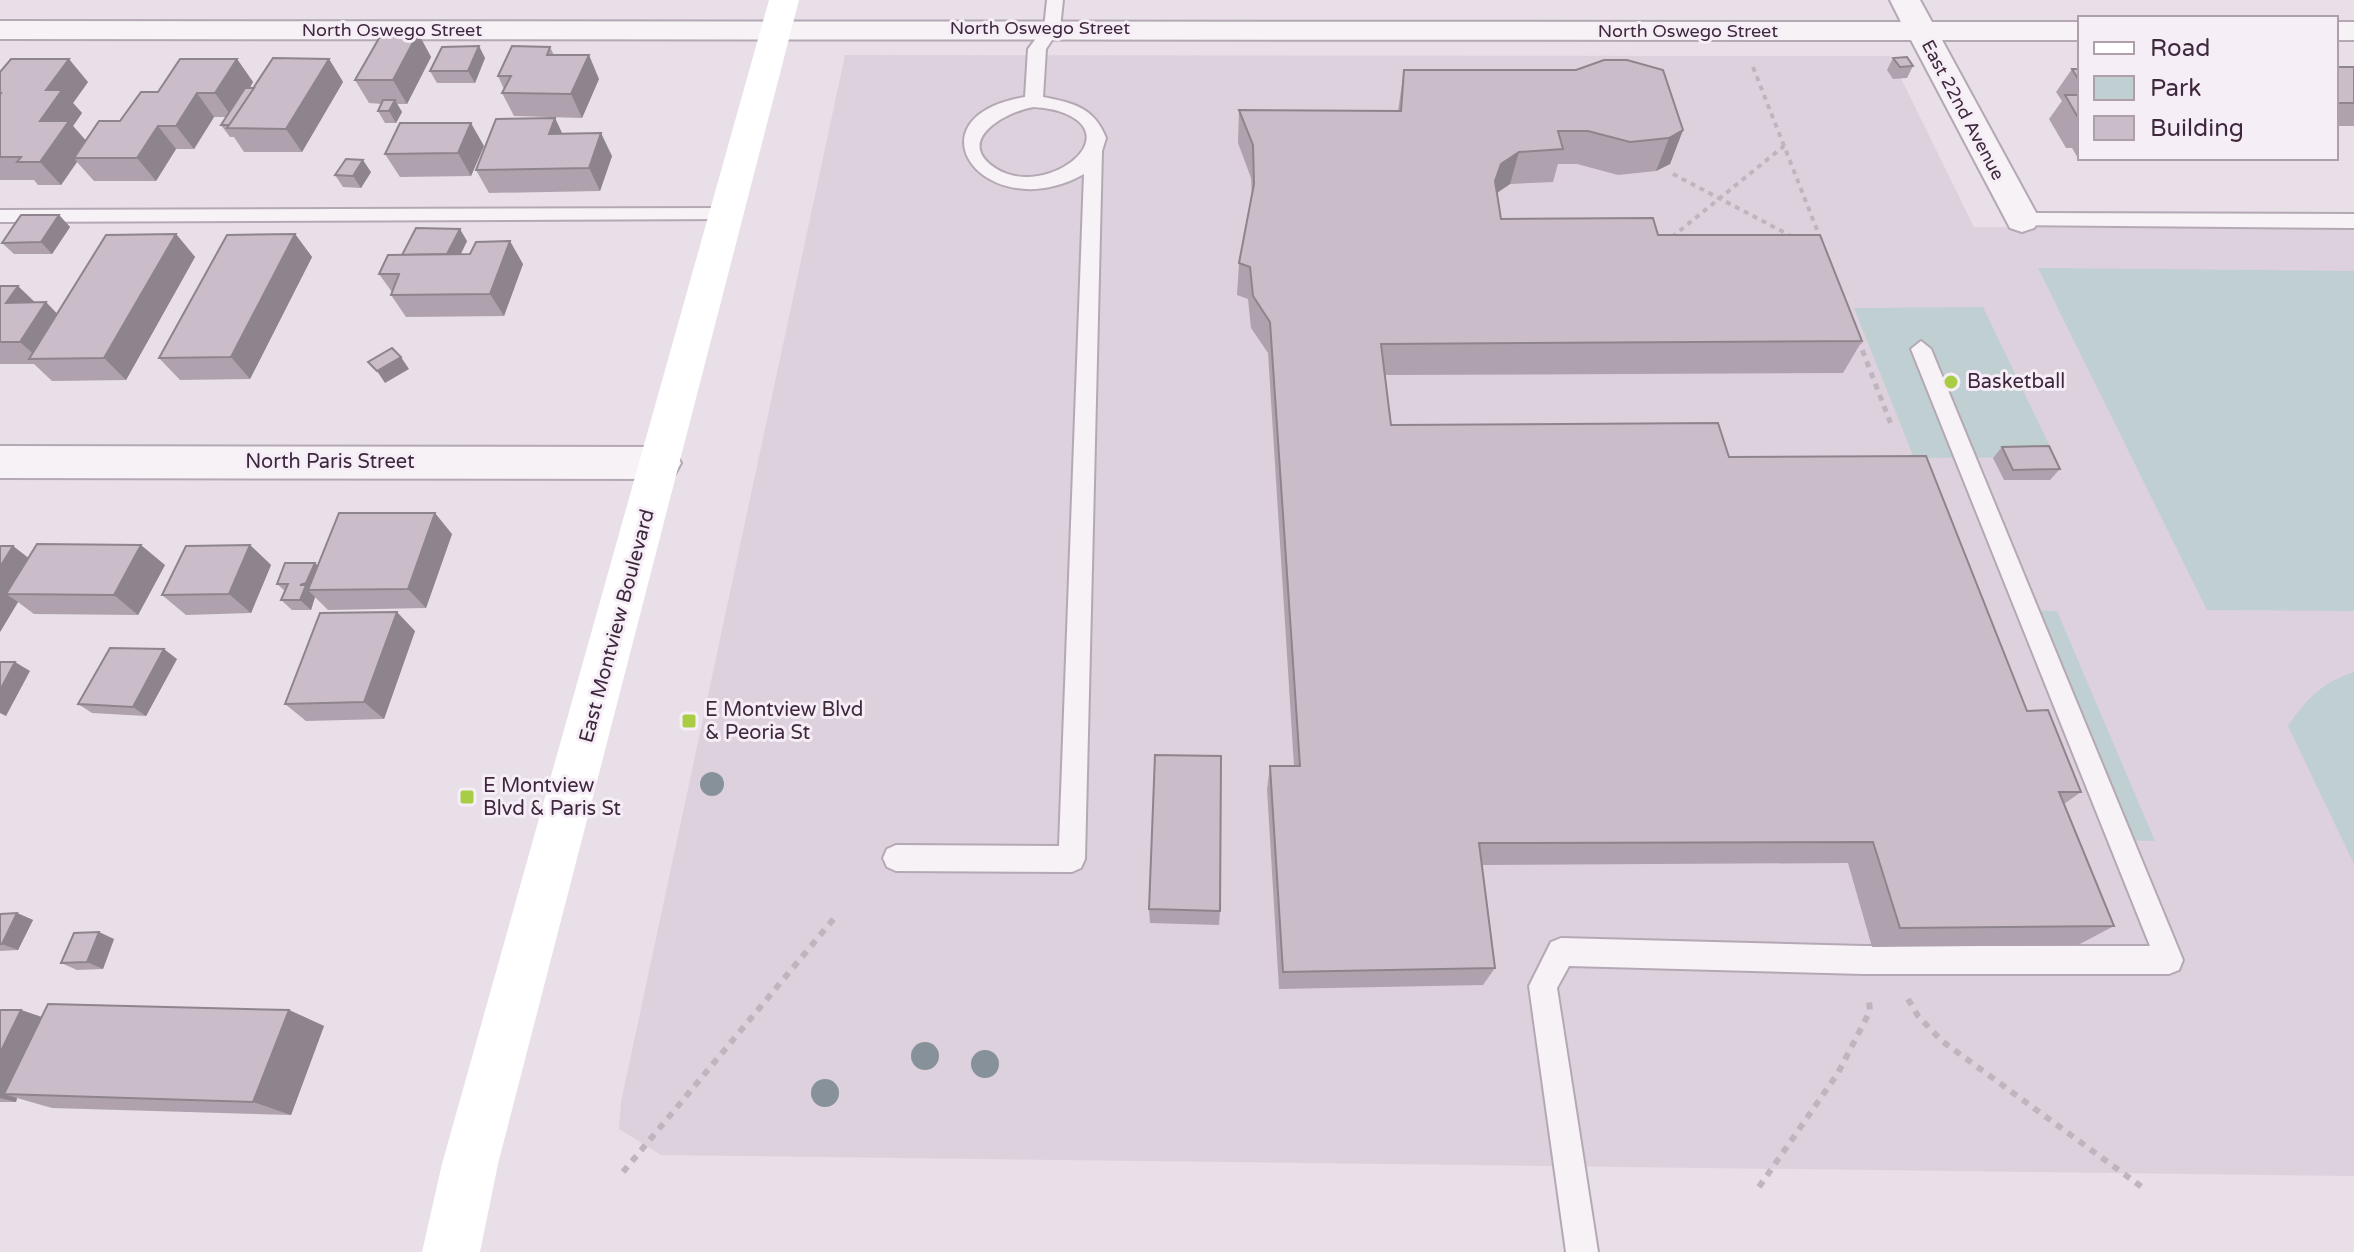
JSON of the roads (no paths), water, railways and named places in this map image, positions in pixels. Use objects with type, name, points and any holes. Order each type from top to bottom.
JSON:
[{"type":"main road","name":"East Montview Boulevard","points":[[451,1252],[470,1164],[780,15]]},
{"type":"street","name":"East 22nd Avenue","points":[[1905,0],[2022,220]]},
{"type":"street","name":"North Oswego Street","points":[[0,30],[780,15],[1053,14],[1921,31],[2078,31]]},
{"type":"street","name":"North Paris Street","points":[[0,462],[661,463]]},
{"type":"lane","points":[[1034,101],[1037,49],[1053,14]]},
{"type":"lane","points":[[896,858],[1072,859],[1094,154],[1098,140],[1095,128],[1086,116],[1072,108],[1034,101],[995,111],[981,122],[972,135],[971,149],[977,162],[999,177],[1028,184],[1069,175],[1085,166],[1094,154]]},
{"type":"lane","points":[[0,216],[726,214]]},
{"type":"lane","points":[[2022,220],[2354,221]]},
{"type":"lane","points":[[1582,1252],[1543,986],[1561,952],[1864,960],[2169,960],[1921,349]]},
{"type":"place","name":"Basketball","points":[[1951,382]]},
{"type":"place","name":"E Montview Blvd & Peoria St","points":[[689,721]]},
{"type":"place","name":"E Montview Blvd & Paris St","points":[[467,797]]}]
